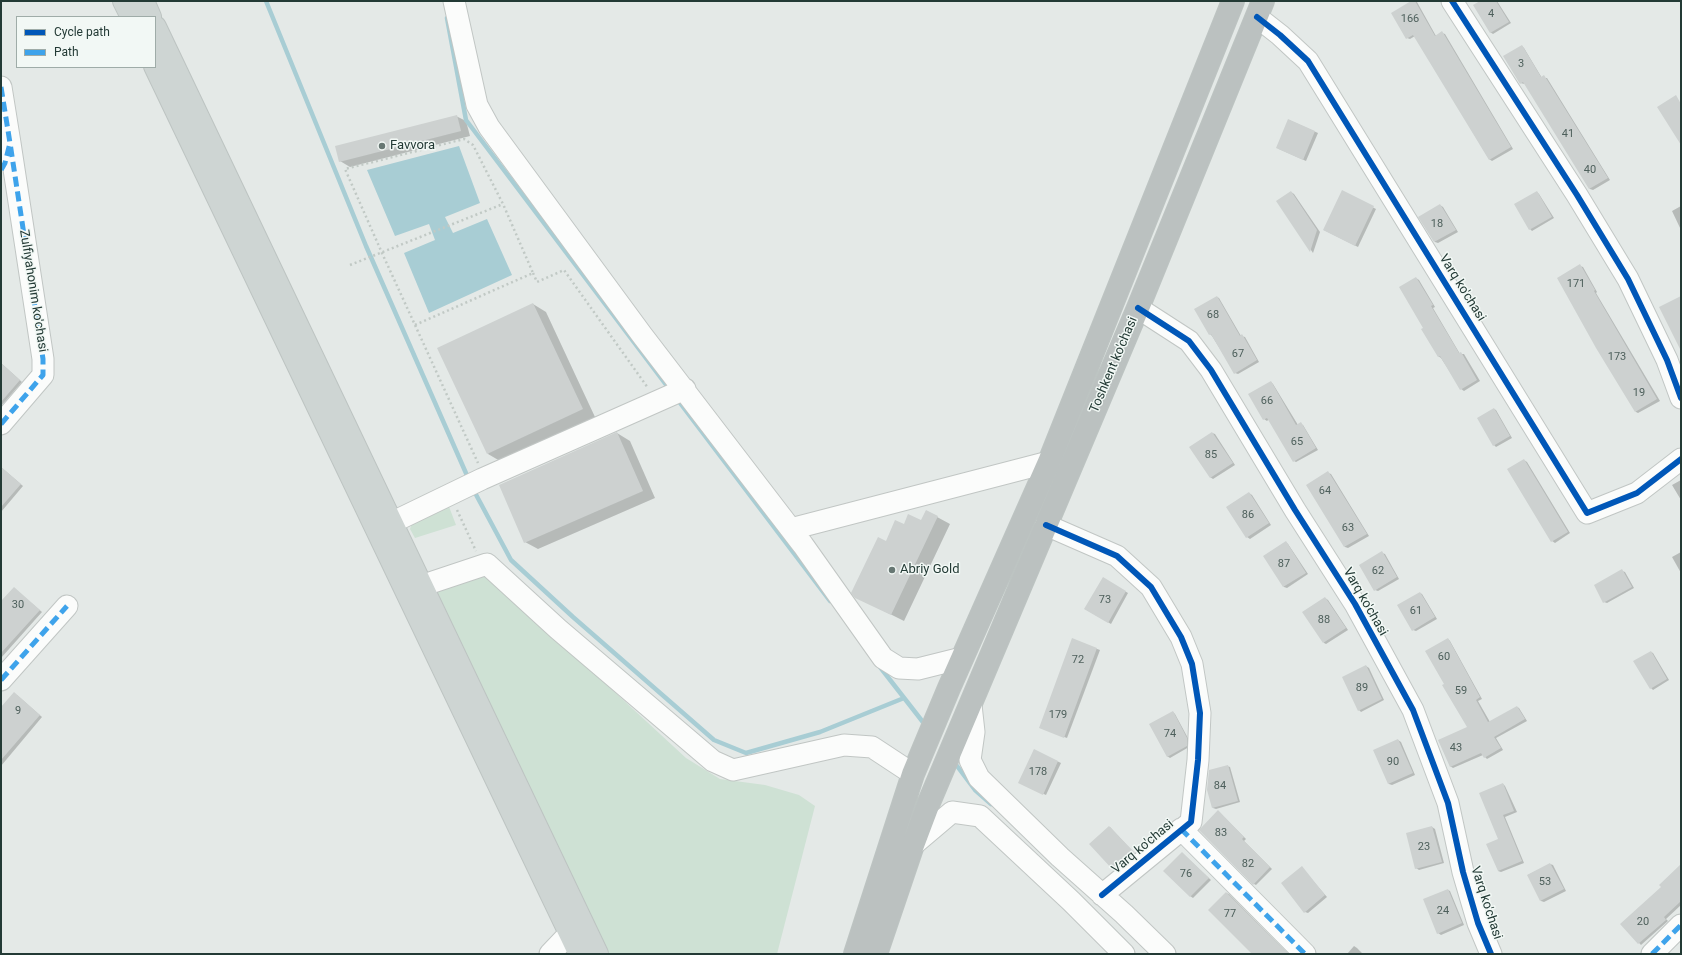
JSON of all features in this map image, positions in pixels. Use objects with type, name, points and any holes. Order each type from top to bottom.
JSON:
[{"type":"highway","name":"Toshkent ko'chasi","points":[[855,954],[913,774],[962,658],[1049,462],[1233,1]]},
{"type":"highway","name":"Toshkent ko'chasi","points":[[876,954],[930,800],[1138,308],[1260,9]]},
{"type":"main road","points":[[124,1],[132,16]]},
{"type":"main road","points":[[143,1],[150,16]]},
{"type":"main road","points":[[156,29],[598,954]]},
{"type":"main road","points":[[156,68],[580,954]]},
{"type":"street","points":[[454,1],[477,105],[489,127],[642,335],[685,389],[791,529],[883,658],[899,668],[918,669],[962,658]]},
{"type":"street","points":[[1452,1],[1577,195],[1628,279],[1667,360],[1681,398]]},
{"type":"street","name":"Varq ko'chasi","points":[[1260,9],[1280,35],[1308,61],[1587,513],[1637,493],[1681,459]]},
{"type":"street","name":"Zulfiyahonim ko'chasi","points":[[1,87],[43,359],[43,375],[1,424]]},
{"type":"street","name":"Zulfiyahonim ko'chasi","points":[[1,170],[5,162],[10,143]]},
{"type":"street","name":"Varq ko'chasi","points":[[1138,308],[1189,341],[1211,370],[1295,510],[1355,604],[1413,710],[1448,803],[1463,872],[1478,922],[1491,954]]},
{"type":"street","points":[[391,523],[483,478],[685,389]]},
{"type":"street","points":[[791,529],[1049,462]]},
{"type":"street","name":"Varq ko'chasi","points":[[1046,525],[1117,556],[1151,587],[1181,637],[1192,664],[1200,713],[1198,760],[1190,822],[1102,895]]},
{"type":"street","points":[[421,586],[487,564],[558,629],[713,761],[733,770],[844,745],[872,747],[913,774]]},
{"type":"street","points":[[1,680],[67,606]]},
{"type":"street","points":[[971,705],[974,732],[970,760],[979,778],[1060,857],[1124,914],[1165,954]]},
{"type":"street","points":[[913,845],[952,812],[980,816],[1071,901],[1124,954]]},
{"type":"street","name":"Varq ko'chasi","points":[[1181,829],[1305,954]]},
{"type":"street","points":[[1652,954],[1681,925]]},
{"type":"street","points":[[550,954],[570,933]]},
{"type":"path","points":[[483,478],[345,169],[464,139],[473,145],[503,204],[537,282],[564,270],[658,401]]},
{"type":"path","points":[[350,265],[503,204]]},
{"type":"path","points":[[415,325],[532,273]]},
{"type":"path","points":[[455,492],[483,565]]},
{"type":"green space","points":[[448,504],[456,525],[415,538],[410,529],[412,523]]},
{"type":"green space","points":[[488,575],[686,758],[720,779],[765,785],[799,795],[815,806],[777,954],[609,954],[436,591]]},
{"type":"water","points":[[459,146],[480,203],[445,217],[453,233],[487,219],[512,275],[429,313],[404,253],[435,240],[429,224],[395,236],[367,170]]},
{"type":"building","points":[[1411,1],[1415,1],[1435,36],[1442,31],[1511,147],[1489,160],[1413,35],[1406,39],[1391,13]]},
{"type":"building","points":[[1480,1],[1496,1],[1509,22],[1490,33],[1473,5]]},
{"type":"building","points":[[1522,45],[1541,77],[1544,75],[1608,178],[1589,189],[1523,82],[1520,84],[1503,56]]},
{"type":"building","points":[[1676,95],[1681,104],[1681,145],[1657,107]]},
{"type":"building","points":[[457,115],[461,131],[339,162],[335,146]]},
{"type":"building","points":[[1288,119],[1315,131],[1303,160],[1276,148]]},
{"type":"building","points":[[1342,190],[1374,206],[1355,246],[1323,230]]},
{"type":"building","points":[[1291,191],[1317,230],[1310,252],[1276,201]]},
{"type":"building","points":[[1537,191],[1552,217],[1529,230],[1514,204]]},
{"type":"building","points":[[1440,204],[1456,230],[1434,242],[1418,217]]},
{"type":"building","points":[[1580,264],[1595,290],[1594,291],[1657,399],[1635,412],[1596,348],[1557,278]]},
{"type":"building","points":[[1416,277],[1433,305],[1431,306],[1477,380],[1460,390],[1440,356],[1438,357],[1421,329],[1423,328],[1399,287]]},
{"type":"building","points":[[1217,296],[1240,336],[1242,334],[1257,360],[1234,374],[1211,334],[1209,335],[1194,309]]},
{"type":"building","points":[[1681,296],[1681,351],[1659,307]]},
{"type":"building","points":[[533,303],[583,409],[487,454],[437,348]]},
{"type":"building","points":[[1,363],[20,380],[1,402]]},
{"type":"building","points":[[1271,381],[1296,425],[1301,422],[1316,448],[1293,462],[1267,418],[1263,420],[1248,394]]},
{"type":"building","points":[[1494,408],[1510,436],[1493,446],[1477,418]]},
{"type":"building","points":[[617,432],[643,491],[524,543],[499,485]]},
{"type":"building","points":[[1212,432],[1233,463],[1210,478],[1189,447]]},
{"type":"building","points":[[1524,459],[1568,532],[1551,542],[1507,469]]},
{"type":"building","points":[[1,467],[21,484],[1,507]]},
{"type":"building","points":[[1328,471],[1367,534],[1344,547],[1306,485]]},
{"type":"building","points":[[1249,492],[1269,523],[1246,538],[1226,507]]},
{"type":"building","points":[[926,510],[938,516],[891,615],[855,598],[851,593],[878,537],[886,541],[895,520],[904,524],[908,514],[921,520]]},
{"type":"building","points":[[1286,541],[1306,573],[1283,587],[1263,556]]},
{"type":"building","points":[[1382,551],[1397,577],[1374,591],[1359,565]]},
{"type":"building","points":[[1622,569],[1632,587],[1603,603],[1594,585]]},
{"type":"building","points":[[1103,577],[1126,591],[1108,623],[1084,609]]},
{"type":"building","points":[[14,587],[40,610],[1,653],[1,601]]},
{"type":"building","points":[[1420,592],[1435,617],[1412,631],[1397,605]]},
{"type":"building","points":[[1325,597],[1346,628],[1323,643],[1302,612]]},
{"type":"building","points":[[1072,638],[1097,648],[1064,738],[1039,728]]},
{"type":"building","points":[[1448,638],[1480,697],[1476,700],[1488,722],[1517,706],[1525,719],[1494,737],[1501,748],[1484,758],[1481,753],[1450,767],[1438,740],[1467,727],[1442,685],[1444,684],[1425,651]]},
{"type":"building","points":[[1651,651],[1667,679],[1650,689],[1633,661]]},
{"type":"building","points":[[1366,665],[1382,699],[1358,711],[1342,677]]},
{"type":"building","points":[[14,692],[40,715],[1,760],[1,707]]},
{"type":"building","points":[[1173,711],[1187,738],[1187,746],[1167,757],[1149,724]]},
{"type":"building","points":[[1398,739],[1413,773],[1388,784],[1373,750]]},
{"type":"building","points":[[1034,749],[1058,761],[1043,795],[1018,783]]},
{"type":"building","points":[[1228,765],[1238,801],[1212,808],[1207,790],[1209,770]]},
{"type":"building","points":[[1503,783],[1514,811],[1503,815],[1522,861],[1498,871],[1486,844],[1498,839],[1479,793]]},
{"type":"building","points":[[1218,810],[1244,837],[1242,839],[1270,867],[1253,885],[1199,830]]},
{"type":"building","points":[[1109,826],[1135,853],[1113,870],[1089,844]]},
{"type":"building","points":[[1432,826],[1442,862],[1415,869],[1406,833]]},
{"type":"building","points":[[1182,852],[1209,878],[1190,897],[1163,871]]},
{"type":"building","points":[[1550,863],[1564,889],[1540,901],[1527,875]]},
{"type":"building","points":[[1681,864],[1681,901],[1664,917],[1666,920],[1638,944],[1620,924],[1661,887],[1659,885]]},
{"type":"building","points":[[1302,866],[1325,895],[1304,913],[1281,883]]},
{"type":"building","points":[[1448,889],[1462,923],[1437,934],[1423,899]]},
{"type":"building","points":[[1226,892],[1288,954],[1252,954],[1208,910]]},
{"type":"waterway","points":[[266,1],[366,246],[469,480]]},
{"type":"waterway","points":[[447,18],[466,120],[670,390]]},
{"type":"waterway","points":[[677,399],[830,601]]},
{"type":"waterway","points":[[473,489],[511,560],[573,617],[714,740],[746,753],[820,732],[904,698]]},
{"type":"waterway","points":[[880,667],[926,726]]},
{"type":"waterway","points":[[954,762],[975,790],[991,804]]},
{"type":"marked path","points":[[1,87],[10,143],[5,163],[1,170]]},
{"type":"marked path","points":[[1,424],[43,375],[43,359],[10,143]]},
{"type":"marked path","points":[[1,680],[67,606]]},
{"type":"marked path","points":[[1181,829],[1305,954]]},
{"type":"marked path","points":[[1652,954],[1681,925]]},
{"type":"cycle path","points":[[1452,1],[1577,195],[1628,279],[1667,360],[1681,398]]},
{"type":"cycle path","points":[[1257,17],[1280,35],[1308,61],[1587,513],[1637,493],[1681,459]]},
{"type":"cycle path","points":[[1138,308],[1189,341],[1211,370],[1295,510],[1355,604],[1413,710],[1448,803],[1463,872],[1478,923],[1491,954]]},
{"type":"cycle path","points":[[1046,525],[1117,556],[1151,587],[1181,637],[1192,664],[1200,713],[1198,760],[1191,822],[1102,895]]},
{"type":"place","name":"Favvora","points":[[382,146]]},
{"type":"place","name":"Abriy Gold","points":[[892,570]]}]
